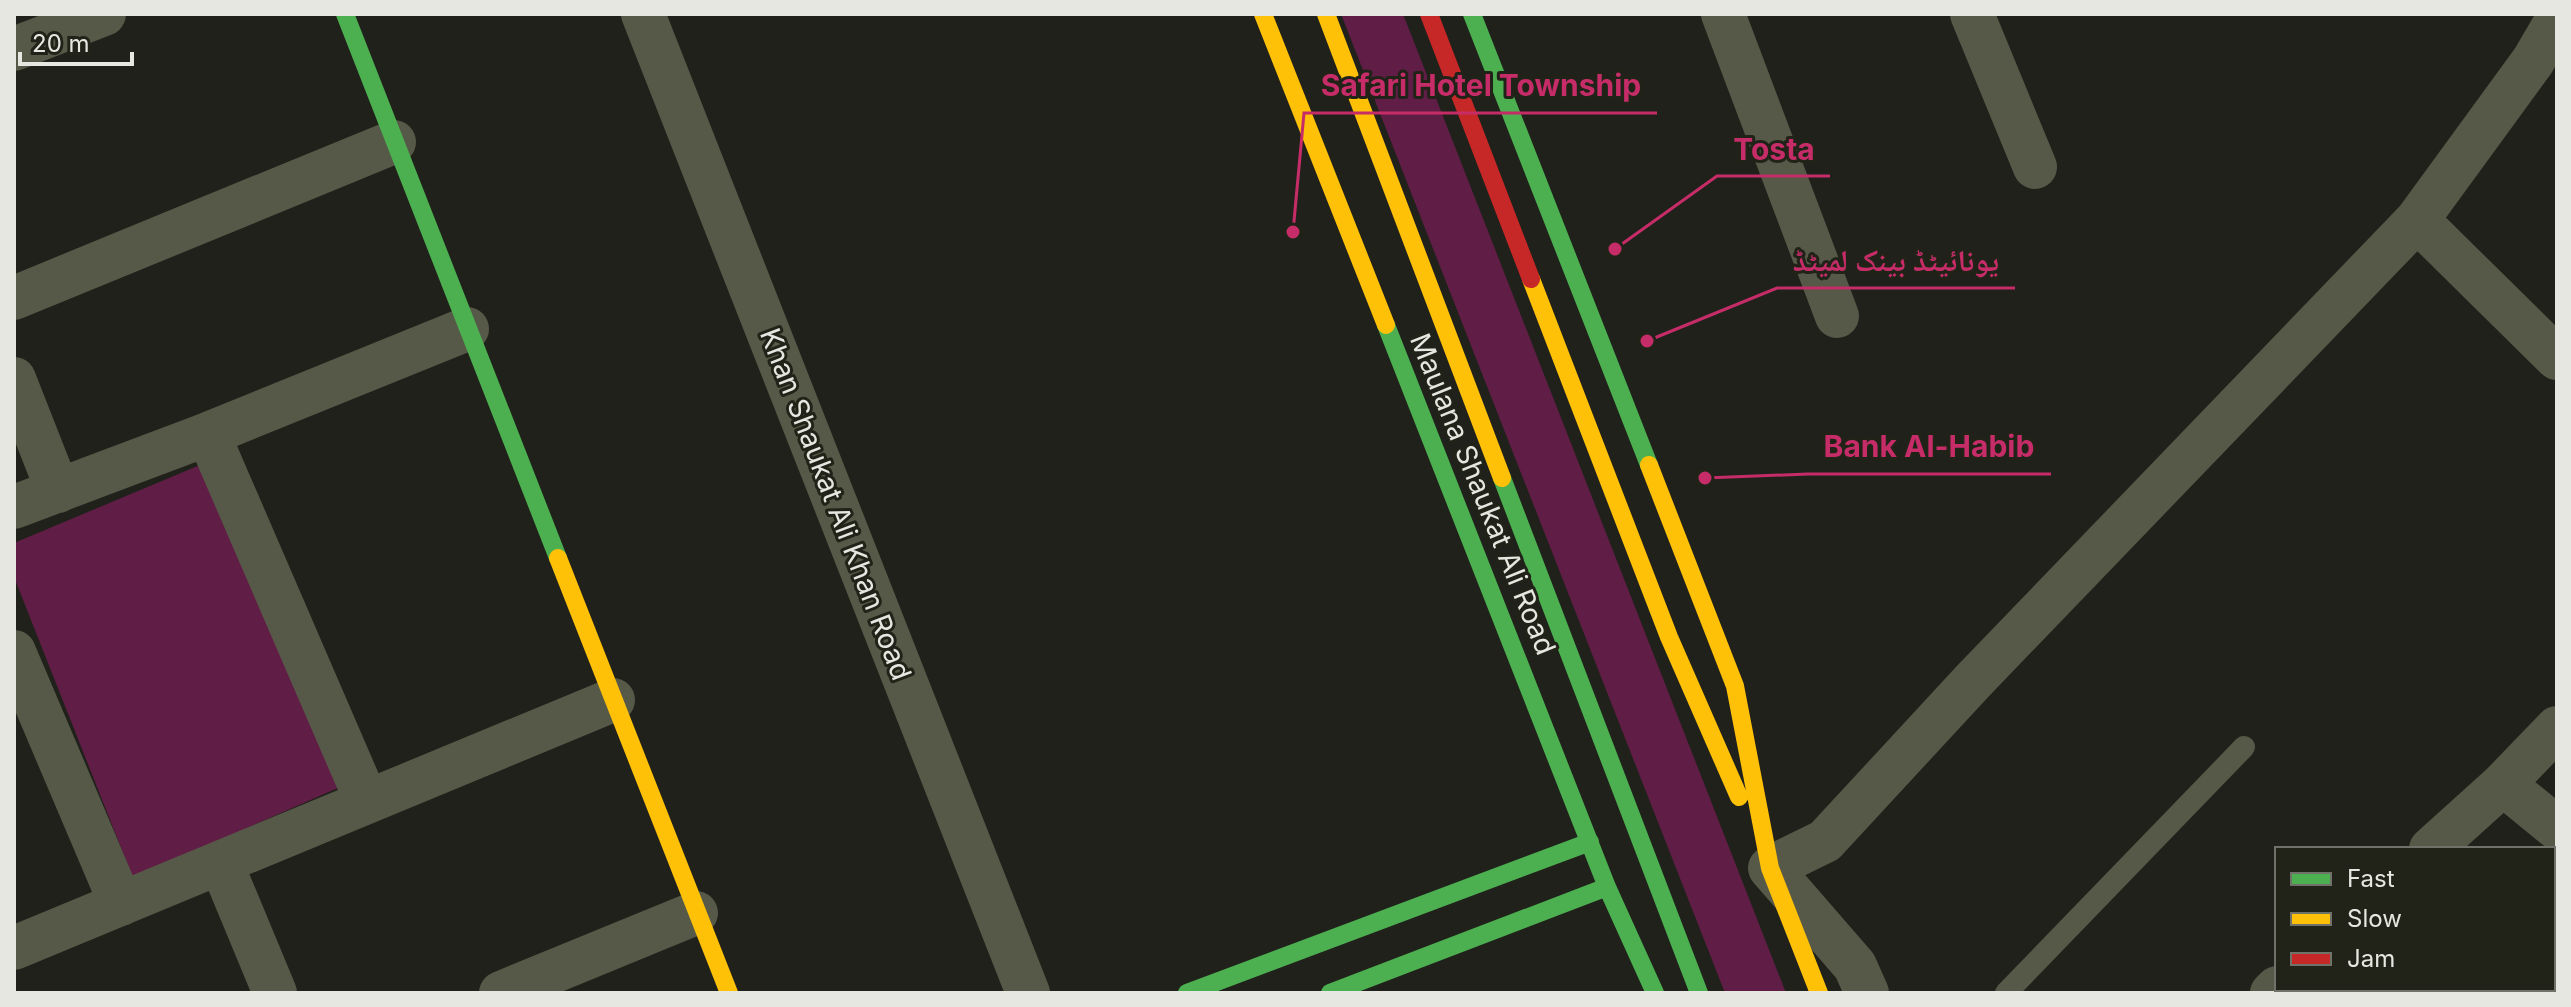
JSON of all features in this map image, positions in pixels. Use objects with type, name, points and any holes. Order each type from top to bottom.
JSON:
[{"type":"main road","points":[[345,14],[729,993]]},
{"type":"main road","name":"Maulana Shaukat Ali Road","points":[[1263,14],[1607,887],[1655,993]]},
{"type":"main road","points":[[1326,14],[1699,993]]},
{"type":"main road","points":[[1429,14],[1669,637],[1770,868],[1819,993]]},
{"type":"main road","points":[[1472,14],[1735,686],[1770,868]]},
{"type":"main road","points":[[1187,993],[1590,842]]},
{"type":"main road","points":[[1330,993],[1607,887]]},
{"type":"street","points":[[14,49],[104,14]]},
{"type":"street","name":"Khan Shaukat Ali Khan Road","points":[[643,14],[1028,993]]},
{"type":"street","points":[[1723,14],[1837,316]]},
{"type":"street","points":[[1972,14],[2035,167]]},
{"type":"street","points":[[1867,993],[1855,966],[1770,868],[1825,841],[1984,669],[2417,220],[2533,61],[2557,20]]},
{"type":"street","points":[[14,298],[394,142]]},
{"type":"street","points":[[2417,220],[2557,358]]},
{"type":"street","points":[[14,507],[208,434],[467,329]]},
{"type":"street","points":[[14,379],[58,491]]},
{"type":"street","points":[[208,434],[367,802]]},
{"type":"street","points":[[14,652],[121,904]]},
{"type":"street","points":[[14,948],[613,700]]},
{"type":"street","points":[[2433,847],[2503,784],[2557,728]]},
{"type":"street","points":[[2503,784],[2557,828]]},
{"type":"street","points":[[221,863],[275,993]]},
{"type":"street","points":[[501,993],[696,913]]},
{"type":"lane","points":[[2006,993],[2244,747]]},
{"type":"shaded area","points":[[1341,14],[1403,14],[1786,993],[1725,993]]},
{"type":"shaded area","points":[[200,465],[340,787],[133,878],[14,577],[14,543]]},
{"type":"traffic: fast","points":[[345,14],[558,558]]},
{"type":"traffic: fast","points":[[1472,14],[1649,465]]},
{"type":"traffic: fast","points":[[1386,325],[1607,887],[1655,993]]},
{"type":"traffic: fast","points":[[1502,478],[1699,993]]},
{"type":"traffic: fast","points":[[1187,993],[1590,842]]},
{"type":"traffic: fast","points":[[1330,993],[1607,887]]},
{"type":"traffic: slow","points":[[1263,14],[1386,325]]},
{"type":"traffic: slow","points":[[1326,14],[1502,478]]},
{"type":"traffic: slow","points":[[1531,279],[1669,637],[1739,797]]},
{"type":"traffic: slow","points":[[1649,465],[1735,686],[1770,868],[1819,993]]},
{"type":"traffic: slow","points":[[558,558],[729,993]]},
{"type":"traffic: jam","points":[[1429,14],[1531,279]]},
{"type":"place","name":"Safari Hotel Township","points":[[1293,232]]},
{"type":"place","name":"Tosta","points":[[1615,249]]},
{"type":"place","name":"یونائیٹڈ بینک لمیٹڈ","points":[[1647,341]]},
{"type":"place","name":"Bank Al-Habib","points":[[1705,478]]}]
